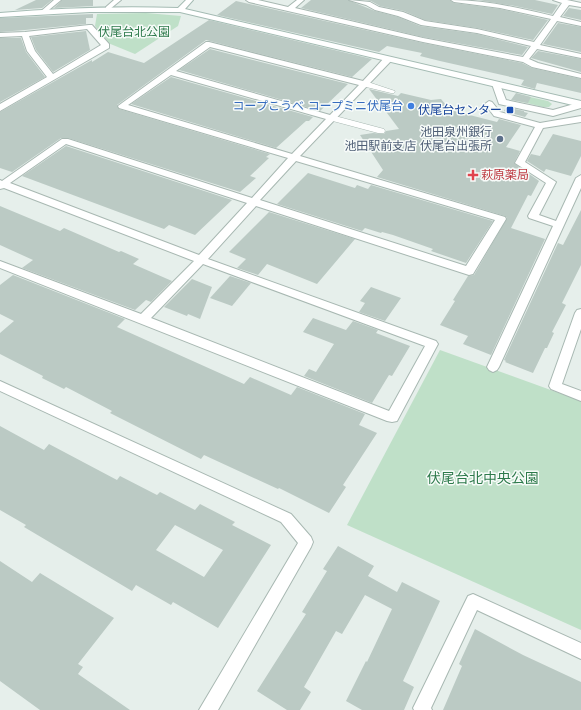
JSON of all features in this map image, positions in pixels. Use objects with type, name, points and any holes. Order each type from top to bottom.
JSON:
[{"type":"street","points":[[42,13],[58,0]]},
{"type":"street","points":[[108,8],[118,0]]},
{"type":"street","points":[[180,10],[190,0]]},
{"type":"street","points":[[249,0],[423,40],[524,60],[535,65],[581,76]]},
{"type":"street","points":[[289,9],[301,0]]},
{"type":"street","points":[[355,0],[424,22],[452,28],[477,31],[581,56]]},
{"type":"street","points":[[454,0],[500,6],[581,24]]},
{"type":"street","points":[[556,0],[581,5]]},
{"type":"street","points":[[524,60],[567,2]]},
{"type":"street","points":[[0,15],[108,8],[180,10],[581,105]]},
{"type":"street","points":[[0,35],[25,34],[90,27],[106,46],[0,108]]},
{"type":"street","points":[[25,34],[31,51],[52,78]]},
{"type":"street","points":[[1,184],[65,141],[469,271],[501,219],[122,106],[209,44],[365,84]]},
{"type":"street","points":[[142,320],[201,260],[294,157],[388,59]]},
{"type":"street","points":[[170,72],[332,118]]},
{"type":"street","points":[[496,84],[502,102],[553,113],[581,105]]},
{"type":"street","points":[[489,104],[497,114],[540,126],[581,119]]},
{"type":"street","points":[[540,126],[520,163],[552,182],[533,216],[559,225]]},
{"type":"street","points":[[493,367],[581,178]]},
{"type":"street","points":[[0,264],[392,417],[432,344],[201,260],[1,184]]},
{"type":"street","points":[[581,313],[554,386],[581,396]]},
{"type":"street","points":[[0,386],[286,518],[306,542],[208,710]]},
{"type":"street","points":[[424,710],[422,708],[473,601],[581,650]]},
{"type":"lane","points":[[365,84],[392,91]]},
{"type":"lane","points":[[332,118],[381,131]]},
{"type":"green space","name":"伏尾台北公園","points":[[146,13],[181,16],[178,26],[135,54],[108,43],[95,26],[97,14]]},
{"type":"green space","points":[[521,95],[548,101],[552,104],[549,107],[543,107],[519,101]]},
{"type":"green space","name":"伏尾台北中央公園","points":[[440,350],[581,401],[581,630],[347,525]]},
{"type":"building","points":[[36,0],[52,0],[42,8],[15,10]]},
{"type":"building","points":[[62,0],[93,0],[93,6],[54,8]]},
{"type":"building","points":[[311,0],[348,0],[420,26],[477,34],[528,47],[522,55],[423,37],[301,8]]},
{"type":"building","points":[[365,0],[450,0],[454,3],[500,9],[548,20],[533,40],[477,28],[425,20],[404,11],[380,6],[371,1]]},
{"type":"building","points":[[478,0],[535,0],[558,5],[552,14]]},
{"type":"building","points":[[236,1],[423,43],[522,63],[532,68],[581,79],[581,93],[537,83],[535,89],[521,85],[524,80],[420,56],[422,53],[387,46],[379,52],[217,15]]},
{"type":"building","points":[[569,8],[581,10],[581,20],[563,16]]},
{"type":"building","points":[[93,14],[93,18],[86,18],[86,24],[0,32],[0,18]]},
{"type":"building","points":[[209,20],[372,59],[352,77],[206,40],[117,105],[119,109],[270,154],[266,157],[269,158],[250,176],[256,178],[240,192],[68,138],[61,138],[12,172],[0,168],[0,112],[108,52],[144,63]]},
{"type":"building","points":[[558,23],[581,27],[581,52],[543,44]]},
{"type":"building","points":[[86,31],[90,50],[53,72],[36,50],[31,37]]},
{"type":"building","points":[[0,38],[21,38],[26,52],[45,77],[0,102]]},
{"type":"building","points":[[210,49],[348,84],[320,111],[179,70]]},
{"type":"building","points":[[538,51],[581,59],[581,72],[531,58]]},
{"type":"building","points":[[171,77],[313,117],[309,121],[306,121],[276,148],[131,104]]},
{"type":"building","points":[[369,89],[398,96],[401,93],[431,100],[441,99],[450,110],[497,122],[499,119],[521,125],[506,147],[520,151],[514,163],[539,181],[531,196],[528,195],[511,228],[545,239],[491,355],[463,344],[468,336],[440,325],[468,276],[474,275],[507,218],[505,216],[377,177],[383,170],[360,135],[373,133],[384,134],[386,131],[399,129]]},
{"type":"building","points":[[516,93],[531,97],[528,103],[511,100]]},
{"type":"building","points":[[506,107],[528,113],[525,117],[504,111]]},
{"type":"building","points":[[553,134],[581,141],[581,156],[571,176],[546,169],[544,172],[527,161],[531,154],[540,156]]},
{"type":"building","points":[[66,146],[232,200],[195,235],[169,225],[164,229],[22,176]]},
{"type":"building","points":[[308,173],[355,188],[357,185],[368,189],[371,185],[493,221],[466,263],[431,251],[433,249],[393,235],[365,228],[362,231],[277,204]]},
{"type":"building","points":[[0,206],[60,231],[64,228],[119,252],[121,251],[139,259],[133,264],[172,281],[151,302],[146,300],[135,310],[22,268],[33,260],[0,245]]},
{"type":"building","points":[[581,210],[581,265],[562,303],[566,305],[552,332],[554,333],[547,348],[545,348],[533,373],[505,362],[506,361],[504,360],[558,243],[563,245]]},
{"type":"building","points":[[269,212],[355,239],[317,284],[267,264],[258,275],[237,268],[246,259],[229,252]]},
{"type":"building","points":[[13,275],[125,319],[117,327],[244,384],[250,377],[291,395],[297,387],[365,414],[359,425],[377,433],[343,485],[346,487],[329,513],[279,488],[278,489],[204,455],[201,459],[110,413],[112,411],[66,387],[64,389],[42,378],[43,376],[0,354],[0,333],[14,321],[0,314],[0,285]]},
{"type":"building","points":[[230,276],[251,283],[232,306],[210,298]]},
{"type":"building","points":[[192,279],[212,287],[200,319],[188,314],[187,316],[164,307]]},
{"type":"building","points":[[371,287],[401,298],[385,321],[359,312],[365,303],[360,301]]},
{"type":"building","points":[[313,318],[346,330],[353,321],[378,330],[376,333],[410,346],[392,376],[389,375],[372,403],[304,376],[309,369],[316,372],[334,344],[303,332]]},
{"type":"building","points":[[0,426],[44,450],[49,444],[117,480],[120,476],[157,495],[160,492],[195,510],[200,504],[235,522],[232,525],[271,545],[218,628],[173,602],[171,605],[136,585],[132,591],[24,527],[26,525],[0,510]],"holes":[[[175,525],[223,550],[204,577],[156,550]]]},
{"type":"building","points":[[338,546],[374,566],[368,576],[397,592],[402,582],[440,601],[403,681],[414,687],[404,710],[362,710],[346,701],[366,661],[367,662],[392,609],[365,595],[342,634],[336,631],[304,687],[311,692],[300,710],[287,710],[257,691],[306,614],[302,612],[327,571],[323,569]]},
{"type":"building","points":[[0,561],[32,582],[40,573],[114,618],[78,664],[83,667],[78,674],[130,710],[40,710],[0,681]]},
{"type":"building","points":[[475,629],[523,655],[581,682],[581,710],[443,710],[462,666],[459,664]]},
{"type":"place","name":"コープこうべ コープミニ伏尾台","points":[[411,106]]},
{"type":"place","name":"伏尾台センター","points":[[510,110]]},
{"type":"place","name":"池田泉州銀行 池田駅前支店 伏尾台出張所","points":[[500,139]]},
{"type":"place","name":"萩原薬局","points":[[473,175]]}]
